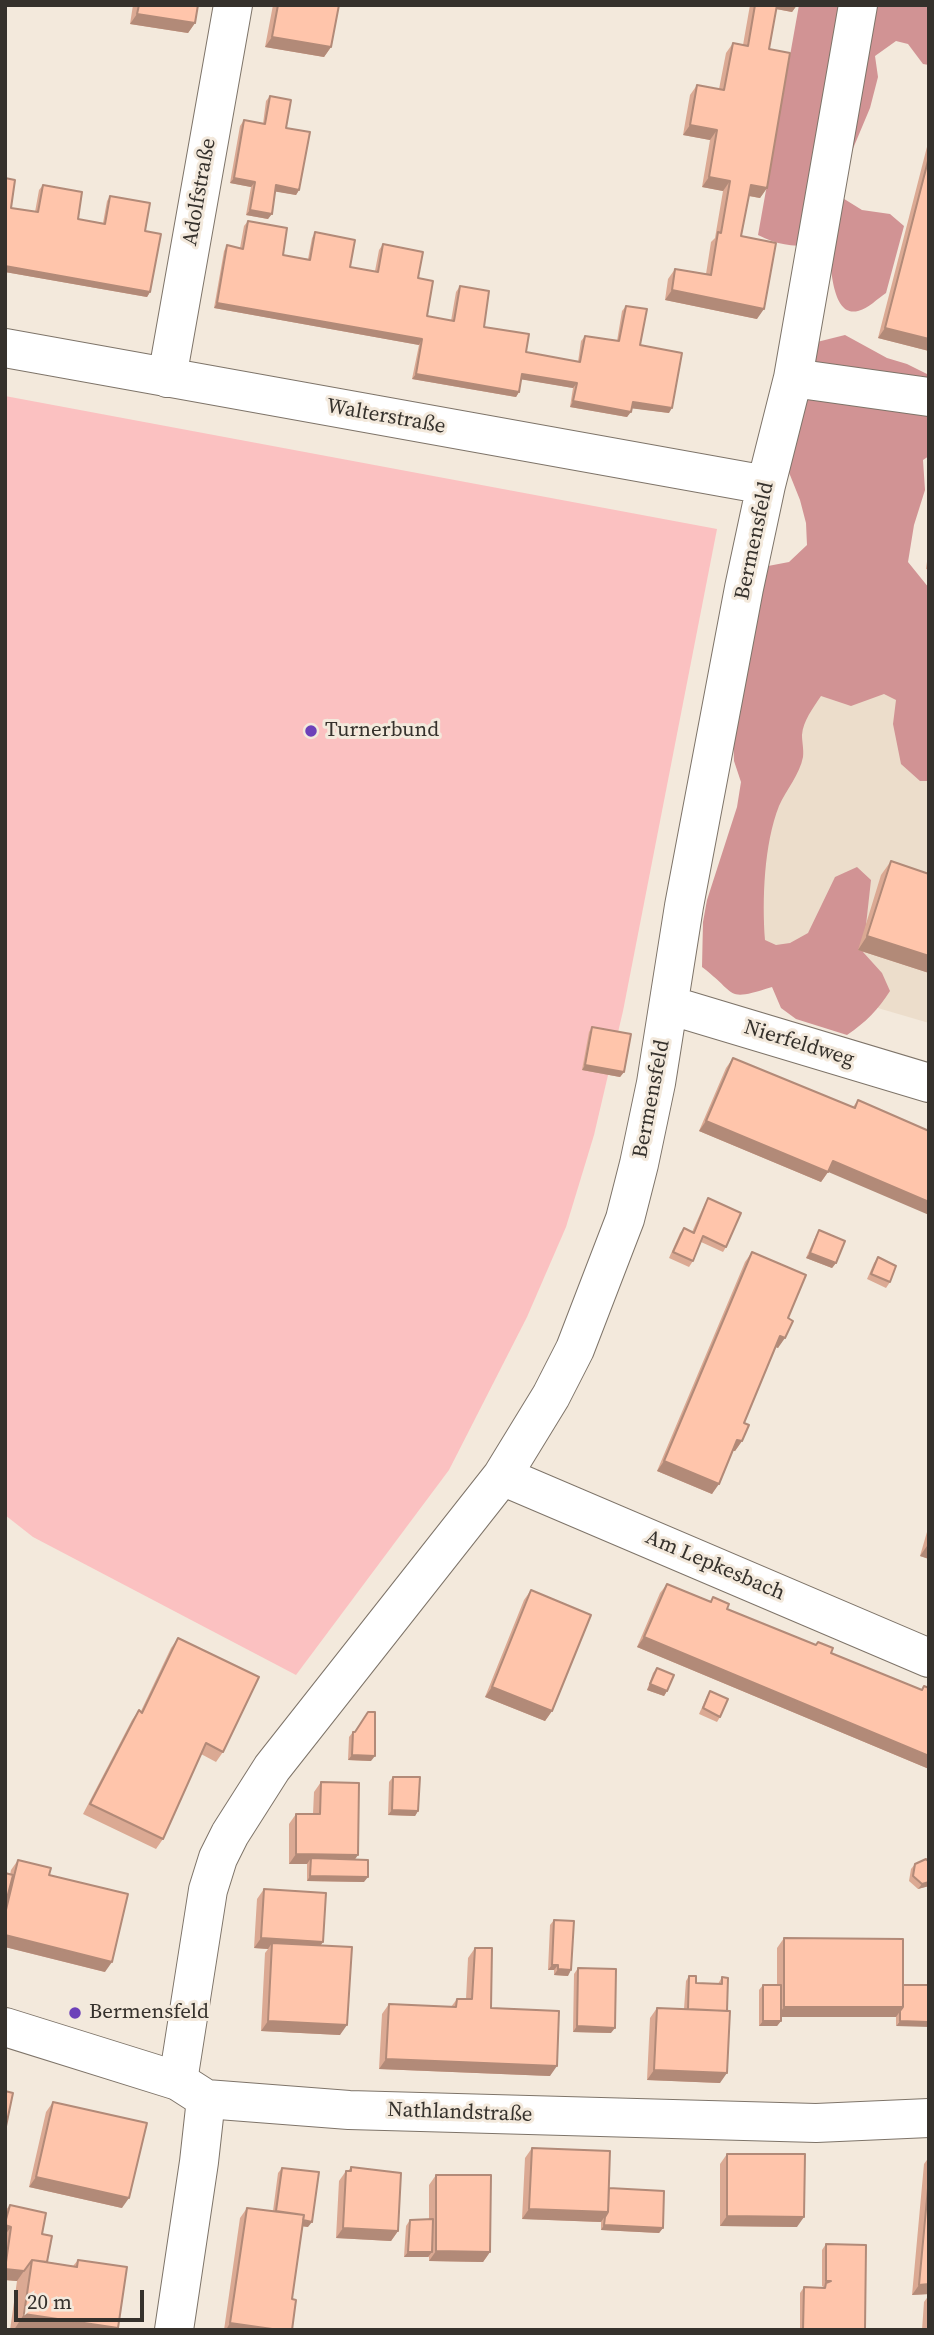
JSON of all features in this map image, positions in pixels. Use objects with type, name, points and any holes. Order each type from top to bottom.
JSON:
[{"type":"street","name":"Adolfstraße","points":[[167,378],[233,5]]},
{"type":"street","name":"Bermensfeld","points":[[174,2330],[200,2162],[192,2090],[208,1890],[215,1866],[230,1834],[272,1768],[502,1476],[551,1396],[569,1361],[611,1259],[639,1164],[744,588],[793,378],[858,5]]},
{"type":"street","name":"Walterstraße","points":[[5,348],[766,485]]},
{"type":"street","points":[[793,378],[929,397]]},
{"type":"street","name":"Nierfeldweg","points":[[669,1005],[929,1083]]},
{"type":"street","name":"Am Lepkesbach","points":[[502,1476],[929,1658]]},
{"type":"street","name":"Nathlandstraße","points":[[5,2027],[192,2090],[349,2110],[816,2123],[929,2118]]},
{"type":"shaded area","points":[[799,5],[929,5],[929,65],[923,64],[908,44],[896,41],[875,56],[878,77],[870,108],[844,170],[841,197],[862,210],[890,214],[904,226],[886,293],[858,311],[849,311],[837,298],[829,246],[784,244],[758,235]]},
{"type":"shaded area","points":[[845,335],[887,358],[929,375],[929,456],[923,460],[925,490],[914,525],[908,562],[929,588],[929,781],[920,781],[901,764],[893,724],[896,700],[884,694],[851,706],[821,696],[804,725],[801,763],[779,806],[767,855],[764,890],[765,940],[776,945],[790,943],[808,933],[835,877],[857,867],[871,880],[863,952],[882,973],[890,991],[871,1015],[847,1035],[796,1019],[781,1008],[772,987],[739,995],[728,990],[702,967],[703,922],[707,900],[737,807],[741,782],[734,761],[733,733],[768,566],[789,562],[807,545],[806,523],[800,500],[786,465],[813,343]]},
{"type":"shaded area","points":[[5,396],[717,529],[623,1011],[594,1135],[566,1227],[527,1317],[449,1470],[296,1675],[33,1537],[5,1515]]},
{"type":"shaded area","points":[[807,601],[929,616],[929,1023],[755,972],[731,956]]},
{"type":"building","points":[[139,5],[198,5],[195,23],[137,14]]},
{"type":"building","points":[[278,5],[339,5],[331,47],[272,37]]},
{"type":"building","points":[[755,5],[777,5],[769,49],[790,53],[767,188],[751,185],[741,236],[776,243],[764,309],[672,290],[675,269],[711,275],[730,181],[709,177],[717,130],[690,125],[697,85],[724,90],[733,43],[748,46]]},
{"type":"building","points":[[270,96],[291,100],[286,128],[310,132],[299,190],[276,185],[272,214],[250,210],[255,182],[234,178],[244,120],[265,124]]},
{"type":"building","points":[[929,157],[929,339],[885,328]]},
{"type":"building","points":[[5,178],[15,180],[11,208],[38,212],[43,185],[82,192],[78,219],[105,224],[110,196],[150,203],[145,231],[161,234],[150,292],[5,266]]},
{"type":"building","points":[[248,221],[287,228],[283,255],[310,260],[315,232],[355,240],[350,267],[378,272],[383,244],[423,252],[418,278],[433,281],[427,316],[454,321],[460,286],[489,291],[484,327],[529,334],[526,352],[580,362],[585,336],[619,341],[626,306],[647,309],[640,345],[682,353],[672,408],[633,402],[631,412],[573,401],[577,383],[522,374],[519,392],[416,374],[422,339],[217,303],[227,245],[243,249]]},
{"type":"building","points":[[891,861],[929,874],[929,956],[867,936]]},
{"type":"building","points":[[592,1027],[631,1034],[624,1072],[585,1065]]},
{"type":"building","points":[[733,1058],[855,1108],[858,1100],[929,1131],[929,1202],[833,1161],[828,1172],[706,1121]]},
{"type":"building","points":[[708,1198],[741,1213],[726,1247],[703,1236],[693,1261],[673,1252],[684,1228],[694,1233]]},
{"type":"building","points":[[819,1230],[845,1241],[836,1263],[810,1253]]},
{"type":"building","points":[[752,1252],[806,1275],[788,1318],[793,1321],[785,1338],[780,1336],[744,1423],[749,1425],[742,1441],[737,1440],[719,1484],[664,1461]]},
{"type":"building","points":[[878,1257],[896,1266],[890,1282],[871,1274]]},
{"type":"building","points":[[667,1584],[711,1602],[713,1597],[729,1604],[727,1609],[816,1645],[818,1642],[833,1648],[831,1653],[922,1690],[924,1686],[929,1688],[929,1756],[644,1637]]},
{"type":"building","points":[[531,1590],[591,1615],[552,1711],[492,1687]]},
{"type":"building","points":[[178,1638],[259,1677],[223,1752],[206,1743],[163,1839],[90,1804],[139,1710],[142,1713]]},
{"type":"building","points":[[657,1668],[674,1675],[667,1691],[650,1684]]},
{"type":"building","points":[[710,1691],[728,1699],[720,1717],[703,1708]]},
{"type":"building","points":[[368,1712],[375,1712],[375,1756],[352,1755],[353,1732]]},
{"type":"building","points":[[393,1777],[420,1777],[418,1811],[392,1810]]},
{"type":"building","points":[[321,1782],[359,1783],[358,1855],[296,1854],[296,1814],[320,1814]]},
{"type":"building","points":[[311,1858],[368,1860],[368,1877],[310,1876]]},
{"type":"building","points":[[926,1859],[929,1862],[929,1882],[922,1884],[913,1876],[915,1864]]},
{"type":"building","points":[[18,1860],[51,1868],[49,1875],[128,1894],[112,1962],[5,1935],[5,1914]]},
{"type":"building","points":[[5,1873],[13,1875],[5,1906]]},
{"type":"building","points":[[264,1889],[326,1893],[323,1942],[261,1938]]},
{"type":"building","points":[[554,1920],[574,1921],[571,1970],[558,1969],[558,1965],[552,1965]]},
{"type":"building","points":[[784,1938],[903,1939],[903,2007],[784,2007]]},
{"type":"building","points":[[272,1943],[352,1947],[347,2025],[268,2021]]},
{"type":"building","points":[[475,1948],[492,1948],[491,2008],[559,2011],[557,2066],[386,2059],[389,2004],[456,2007],[457,1999],[472,1999]]},
{"type":"building","points":[[578,1968],[616,1969],[615,2028],[577,2026]]},
{"type":"building","points":[[689,1976],[696,1976],[696,1983],[722,1984],[722,1977],[728,1978],[727,2011],[688,2009]]},
{"type":"building","points":[[763,1985],[781,1985],[781,2021],[763,2021]]},
{"type":"building","points":[[903,1985],[929,1985],[929,2022],[900,2021]]},
{"type":"building","points":[[657,2008],[730,2011],[727,2073],[654,2070]]},
{"type":"building","points":[[5,2091],[13,2093],[5,2131]]},
{"type":"building","points":[[53,2102],[147,2123],[129,2198],[36,2177]]},
{"type":"building","points":[[532,2148],[610,2151],[608,2212],[529,2209]]},
{"type":"building","points":[[727,2154],[805,2154],[804,2217],[727,2216]]},
{"type":"building","points":[[351,2167],[401,2173],[398,2231],[343,2228],[346,2171],[351,2171]]},
{"type":"building","points":[[282,2168],[319,2172],[312,2222],[303,2220],[304,2215],[276,2211]]},
{"type":"building","points":[[436,2175],[491,2175],[490,2252],[436,2251]]},
{"type":"building","points":[[929,2177],[929,2284],[919,2285]]},
{"type":"building","points":[[609,2188],[664,2191],[663,2228],[604,2225],[608,2212]]},
{"type":"building","points":[[10,2205],[46,2213],[42,2234],[52,2236],[47,2262],[32,2260],[24,2271],[5,2269],[11,2227],[5,2223]]},
{"type":"building","points":[[247,2208],[304,2215],[292,2299],[296,2300],[292,2330],[230,2323]]},
{"type":"building","points":[[433,2219],[432,2252],[408,2252],[410,2220]]},
{"type":"building","points":[[826,2244],[866,2245],[865,2330],[803,2330],[804,2287],[825,2288],[826,2283],[831,2281],[826,2281]]},
{"type":"building","points":[[32,2260],[77,2267],[78,2260],[127,2267],[118,2328],[24,2314]]},
{"type":"place","name":"Turnerbund","points":[[311,731]]},
{"type":"place","name":"Bermensfeld","points":[[75,2013]]}]
